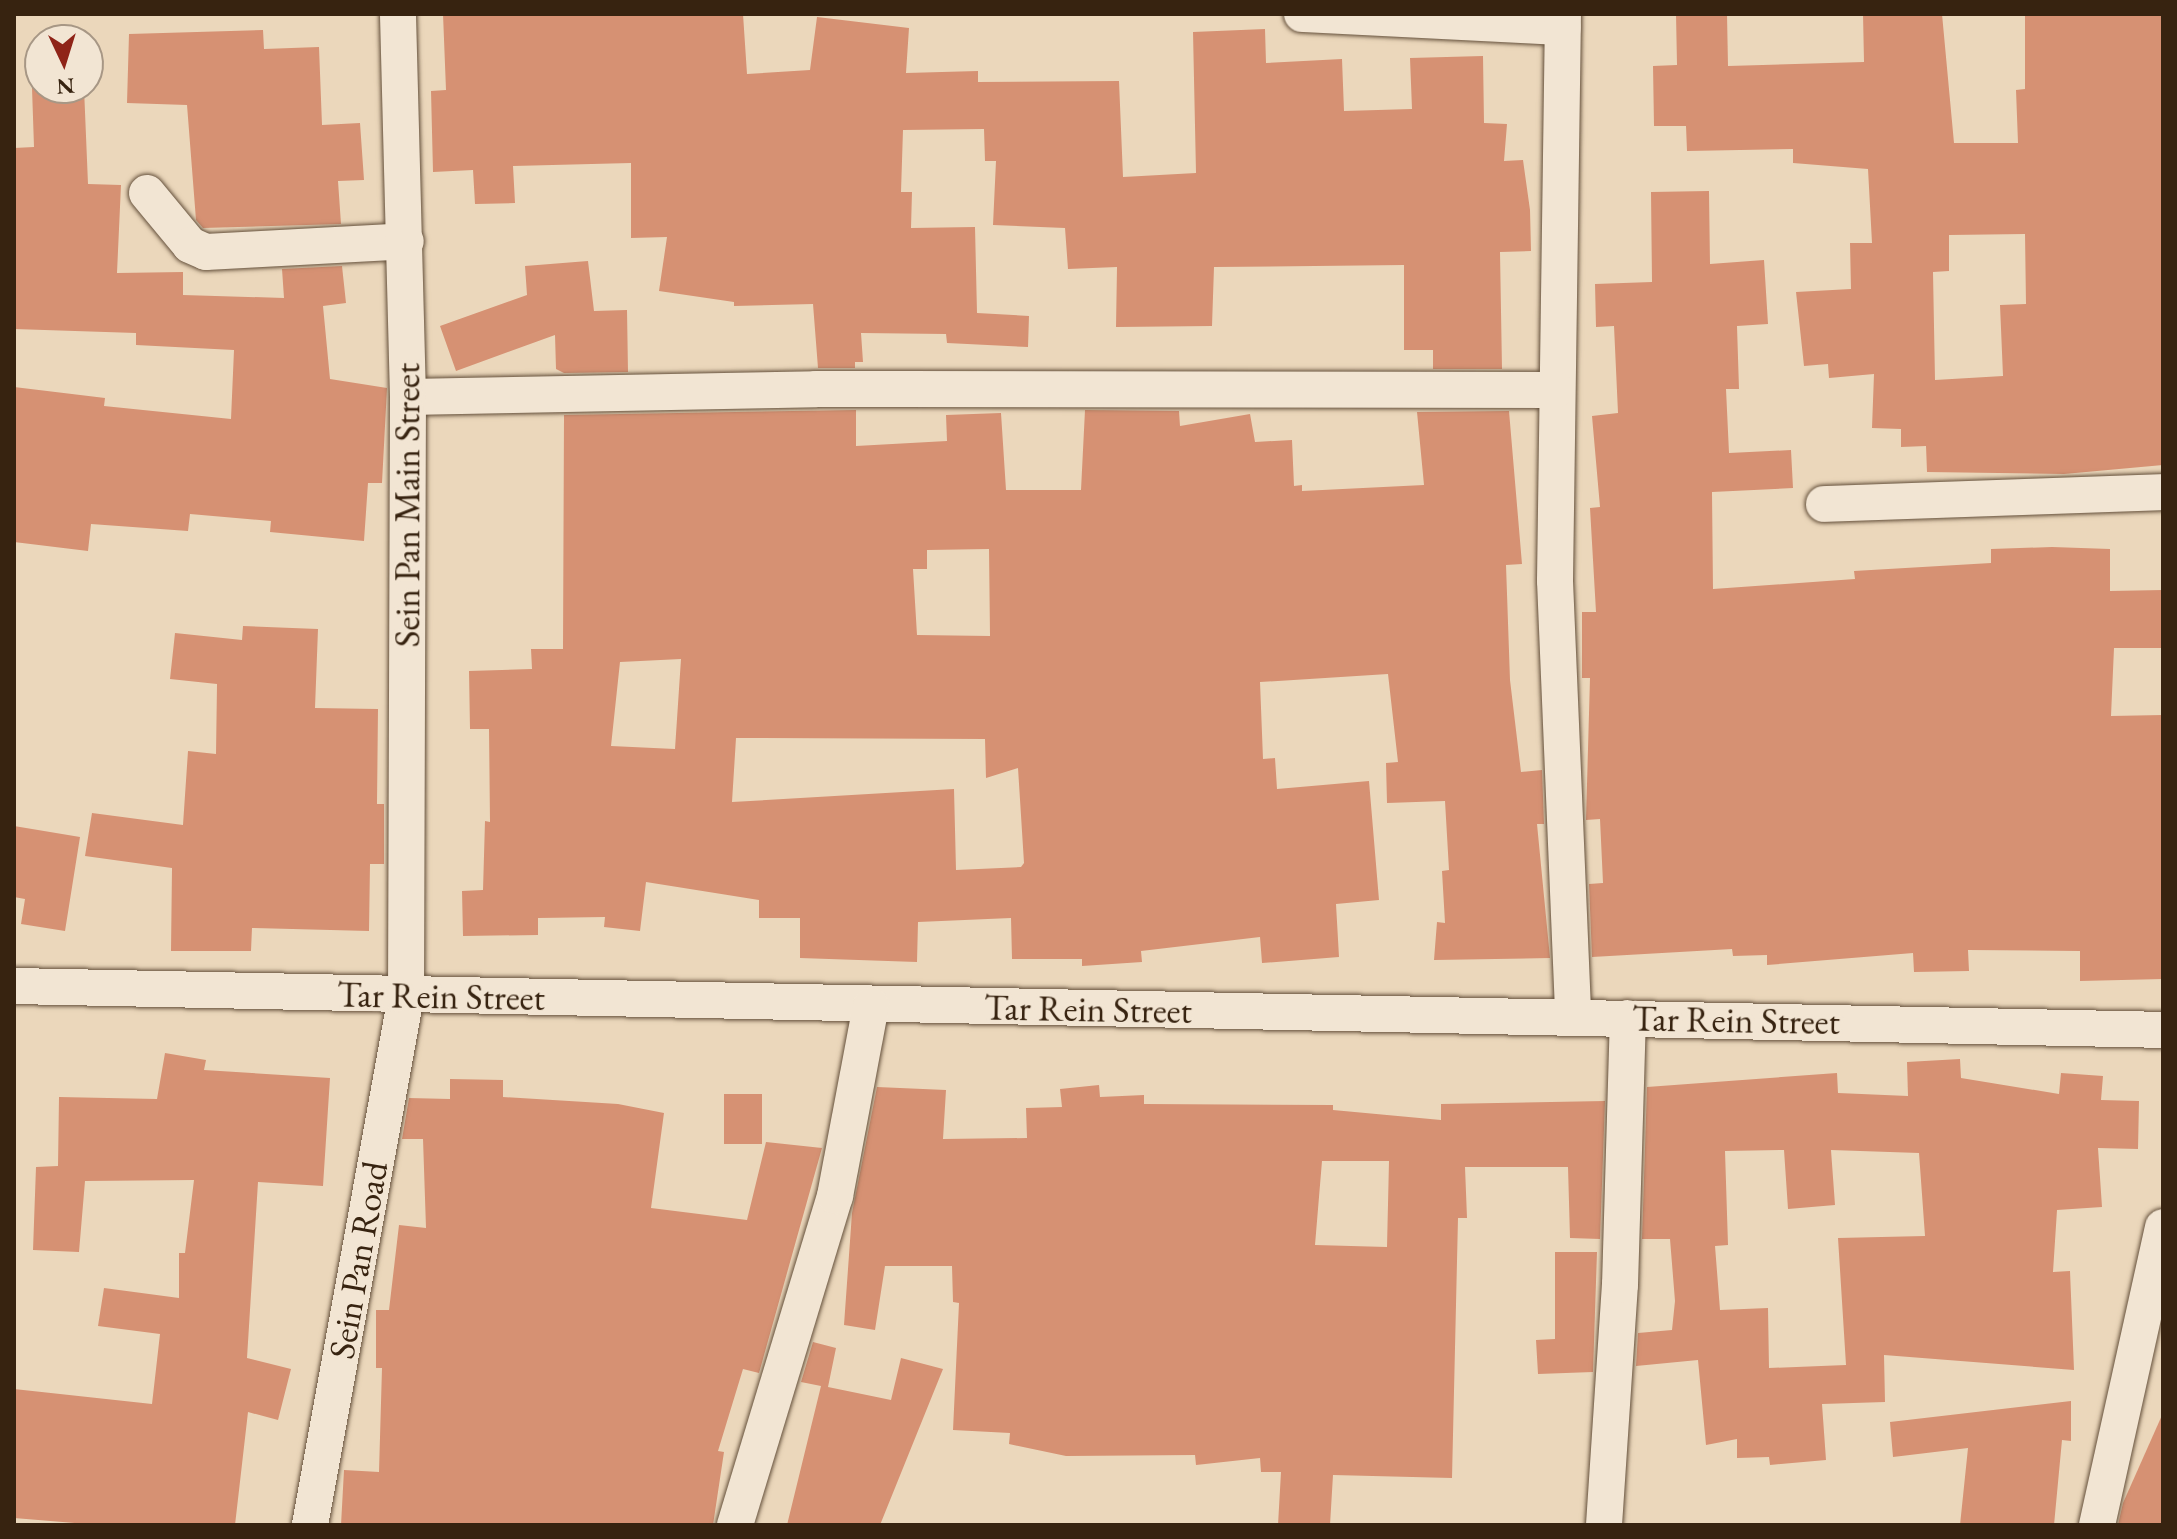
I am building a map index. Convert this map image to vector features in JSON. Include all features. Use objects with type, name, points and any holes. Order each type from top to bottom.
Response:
[{"type":"street","name":"Sein Pan Main Street","points":[[398,14],[408,397],[406,996]]},
{"type":"street","points":[[1302,14],[1563,20],[1555,581],[1573,1017]]},
{"type":"street","points":[[147,193],[190,245],[206,252],[406,241]]},
{"type":"street","points":[[408,397],[816,389],[1556,390]]},
{"type":"street","points":[[1824,504],[2163,492]]},
{"type":"street","name":"Tar Rein Street","points":[[14,986],[2163,1030]]},
{"type":"street","name":"Sein Pan Road","points":[[310,1525],[406,996]]},
{"type":"street","points":[[735,1525],[835,1196],[871,1005]]},
{"type":"street","points":[[1604,1525],[1620,1285],[1628,1018]]},
{"type":"street","points":[[2097,1525],[2163,1227]]},
{"type":"building","points":[[443,14],[743,14],[747,74],[810,70],[817,17],[909,28],[906,73],[978,71],[978,82],[1119,81],[1123,177],[1196,173],[1193,32],[1265,29],[1266,63],[1342,59],[1344,111],[1412,109],[1410,58],[1483,56],[1484,123],[1507,124],[1504,161],[1523,160],[1530,210],[1531,251],[1500,252],[1502,369],[1433,369],[1433,350],[1404,350],[1404,265],[1214,267],[1212,326],[1116,327],[1117,267],[1068,269],[1065,228],[993,225],[996,161],[985,161],[984,129],[903,130],[901,192],[912,192],[911,228],[975,227],[977,313],[1029,316],[1028,347],[947,343],[946,334],[861,333],[863,362],[855,362],[855,368],[818,368],[813,304],[734,306],[734,302],[659,291],[667,237],[631,238],[631,163],[513,166],[515,203],[475,204],[473,170],[433,172],[431,91],[446,90]]},
{"type":"building","points":[[1676,14],[1727,14],[1728,66],[1864,62],[1863,14],[1942,14],[1954,143],[2018,143],[2016,90],[2025,89],[2025,14],[2163,14],[2163,465],[2064,474],[1927,472],[1926,446],[1901,447],[1901,429],[1872,428],[1874,374],[1829,378],[1828,364],[1804,366],[1796,292],[1851,289],[1850,243],[1872,243],[1868,169],[1793,163],[1793,149],[1687,151],[1686,126],[1654,126],[1653,66],[1677,65]],"holes":[[[2025,234],[2026,304],[2000,305],[2003,376],[1935,380],[1933,272],[1949,271],[1949,235]]]},
{"type":"building","points":[[263,30],[264,49],[319,47],[322,125],[360,123],[364,180],[338,181],[341,224],[203,228],[196,220],[187,105],[127,103],[129,34]]},
{"type":"building","points":[[33,104],[85,104],[88,184],[121,185],[117,273],[183,272],[183,295],[284,298],[282,269],[342,266],[346,303],[323,306],[330,379],[387,388],[382,483],[368,483],[364,541],[270,532],[271,521],[190,514],[188,531],[91,524],[88,551],[14,542],[14,387],[105,398],[104,406],[231,419],[234,350],[136,345],[136,333],[14,329],[14,148],[34,147]]},
{"type":"building","points":[[1709,191],[1710,264],[1764,260],[1768,324],[1737,326],[1739,389],[1726,389],[1729,453],[1791,450],[1793,488],[1712,492],[1713,589],[1855,579],[1854,571],[1991,563],[1991,549],[2052,547],[2110,549],[2110,591],[2163,590],[2163,648],[2114,648],[2111,716],[2163,715],[2163,979],[2080,981],[2080,951],[1968,950],[1969,971],[1914,972],[1913,953],[1767,965],[1767,955],[1733,956],[1732,949],[1592,957],[1589,884],[1603,883],[1600,819],[1586,820],[1590,678],[1582,678],[1582,612],[1596,612],[1590,508],[1600,507],[1592,416],[1618,413],[1614,326],[1596,327],[1595,284],[1652,282],[1651,192]]},
{"type":"building","points":[[588,261],[594,311],[627,310],[628,372],[564,373],[556,369],[555,335],[456,371],[440,326],[527,295],[525,266]]},
{"type":"building","points":[[856,410],[856,446],[947,441],[946,415],[1001,413],[1006,490],[1081,490],[1085,410],[1179,411],[1180,426],[1250,414],[1255,442],[1292,440],[1294,486],[1302,485],[1302,491],[1424,485],[1417,412],[1509,411],[1522,564],[1506,565],[1510,680],[1521,772],[1542,770],[1544,824],[1537,824],[1550,958],[1434,960],[1437,922],[1445,923],[1442,871],[1449,870],[1445,801],[1387,803],[1386,763],[1398,762],[1388,674],[1260,682],[1263,759],[1275,758],[1277,789],[1369,781],[1379,900],[1336,904],[1339,957],[1262,963],[1260,937],[1141,951],[1142,962],[1082,966],[1082,959],[1012,959],[1011,918],[918,922],[917,962],[800,958],[800,918],[759,918],[759,900],[646,882],[640,931],[604,927],[605,917],[538,918],[538,935],[463,936],[462,891],[483,890],[485,821],[490,822],[489,729],[470,729],[469,671],[532,669],[531,649],[563,649],[564,415]],"holes":[[[989,549],[990,636],[917,635],[913,569],[927,569],[927,550]],[[681,659],[675,749],[611,746],[620,662]],[[736,738],[985,739],[986,778],[1018,768],[1024,863],[1021,867],[956,870],[954,789],[732,802]]]},
{"type":"building","points":[[243,626],[318,629],[315,708],[378,709],[377,804],[384,804],[384,864],[370,864],[369,931],[252,928],[251,951],[171,951],[172,868],[85,856],[92,813],[183,825],[188,751],[216,754],[217,684],[170,679],[175,633],[242,640]]},
{"type":"building","points":[[14,826],[80,837],[65,931],[21,924],[25,899],[14,897]]},
{"type":"building","points":[[165,1053],[206,1060],[204,1070],[330,1078],[323,1186],[258,1182],[247,1358],[291,1369],[278,1420],[248,1412],[235,1525],[99,1525],[14,1518],[14,1389],[152,1404],[160,1334],[98,1326],[104,1288],[179,1298],[179,1253],[185,1253],[194,1180],[85,1181],[79,1252],[33,1250],[36,1167],[58,1166],[59,1097],[157,1099]]},
{"type":"building","points":[[1960,1059],[1961,1078],[2059,1094],[2061,1073],[2103,1076],[2101,1100],[2139,1101],[2138,1149],[2098,1148],[2102,1207],[2057,1210],[2053,1272],[2070,1271],[2074,1370],[1884,1355],[1885,1402],[1822,1404],[1826,1460],[1770,1465],[1769,1457],[1737,1458],[1737,1439],[1706,1445],[1698,1360],[1636,1366],[1638,1333],[1672,1330],[1675,1301],[1670,1239],[1642,1239],[1647,1087],[1837,1073],[1838,1093],[1908,1096],[1907,1062]],"holes":[[[1784,1150],[1788,1209],[1835,1205],[1831,1150],[1919,1153],[1925,1236],[1838,1238],[1846,1365],[1769,1368],[1768,1308],[1720,1310],[1715,1246],[1728,1245],[1725,1151]]]},
{"type":"building","points":[[450,1079],[503,1080],[503,1097],[618,1104],[664,1113],[651,1208],[747,1220],[766,1142],[822,1148],[759,1373],[743,1369],[718,1451],[724,1452],[713,1525],[341,1525],[344,1470],[379,1472],[382,1368],[376,1368],[376,1310],[389,1310],[399,1225],[426,1228],[423,1139],[402,1139],[409,1098],[450,1099]]},
{"type":"building","points":[[1099,1085],[1100,1097],[1144,1095],[1144,1104],[1333,1105],[1333,1110],[1441,1120],[1441,1104],[1605,1101],[1600,1239],[1570,1238],[1568,1167],[1465,1167],[1467,1218],[1458,1218],[1452,1478],[1333,1475],[1330,1525],[1278,1525],[1281,1472],[1261,1472],[1260,1458],[1196,1465],[1195,1455],[1066,1456],[1009,1444],[1010,1433],[953,1430],[959,1303],[953,1302],[952,1266],[885,1266],[875,1330],[844,1325],[852,1213],[877,1087],[946,1090],[943,1139],[1027,1138],[1026,1108],[1062,1107],[1060,1089]],"holes":[[[1322,1161],[1389,1161],[1387,1247],[1315,1245]]]},
{"type":"building","points":[[724,1094],[762,1094],[762,1144],[724,1144]]},
{"type":"building","points":[[1555,1252],[1597,1252],[1593,1372],[1538,1374],[1536,1340],[1555,1339]]},
{"type":"building","points":[[813,1342],[836,1348],[828,1387],[891,1400],[901,1358],[943,1369],[880,1525],[787,1525],[821,1386],[801,1382]]},
{"type":"building","points":[[2071,1401],[2071,1441],[2062,1440],[2054,1525],[1960,1525],[1968,1448],[1893,1457],[1890,1422]]},
{"type":"building","points":[[2163,1413],[2163,1525],[2118,1525],[2123,1503]]}]
